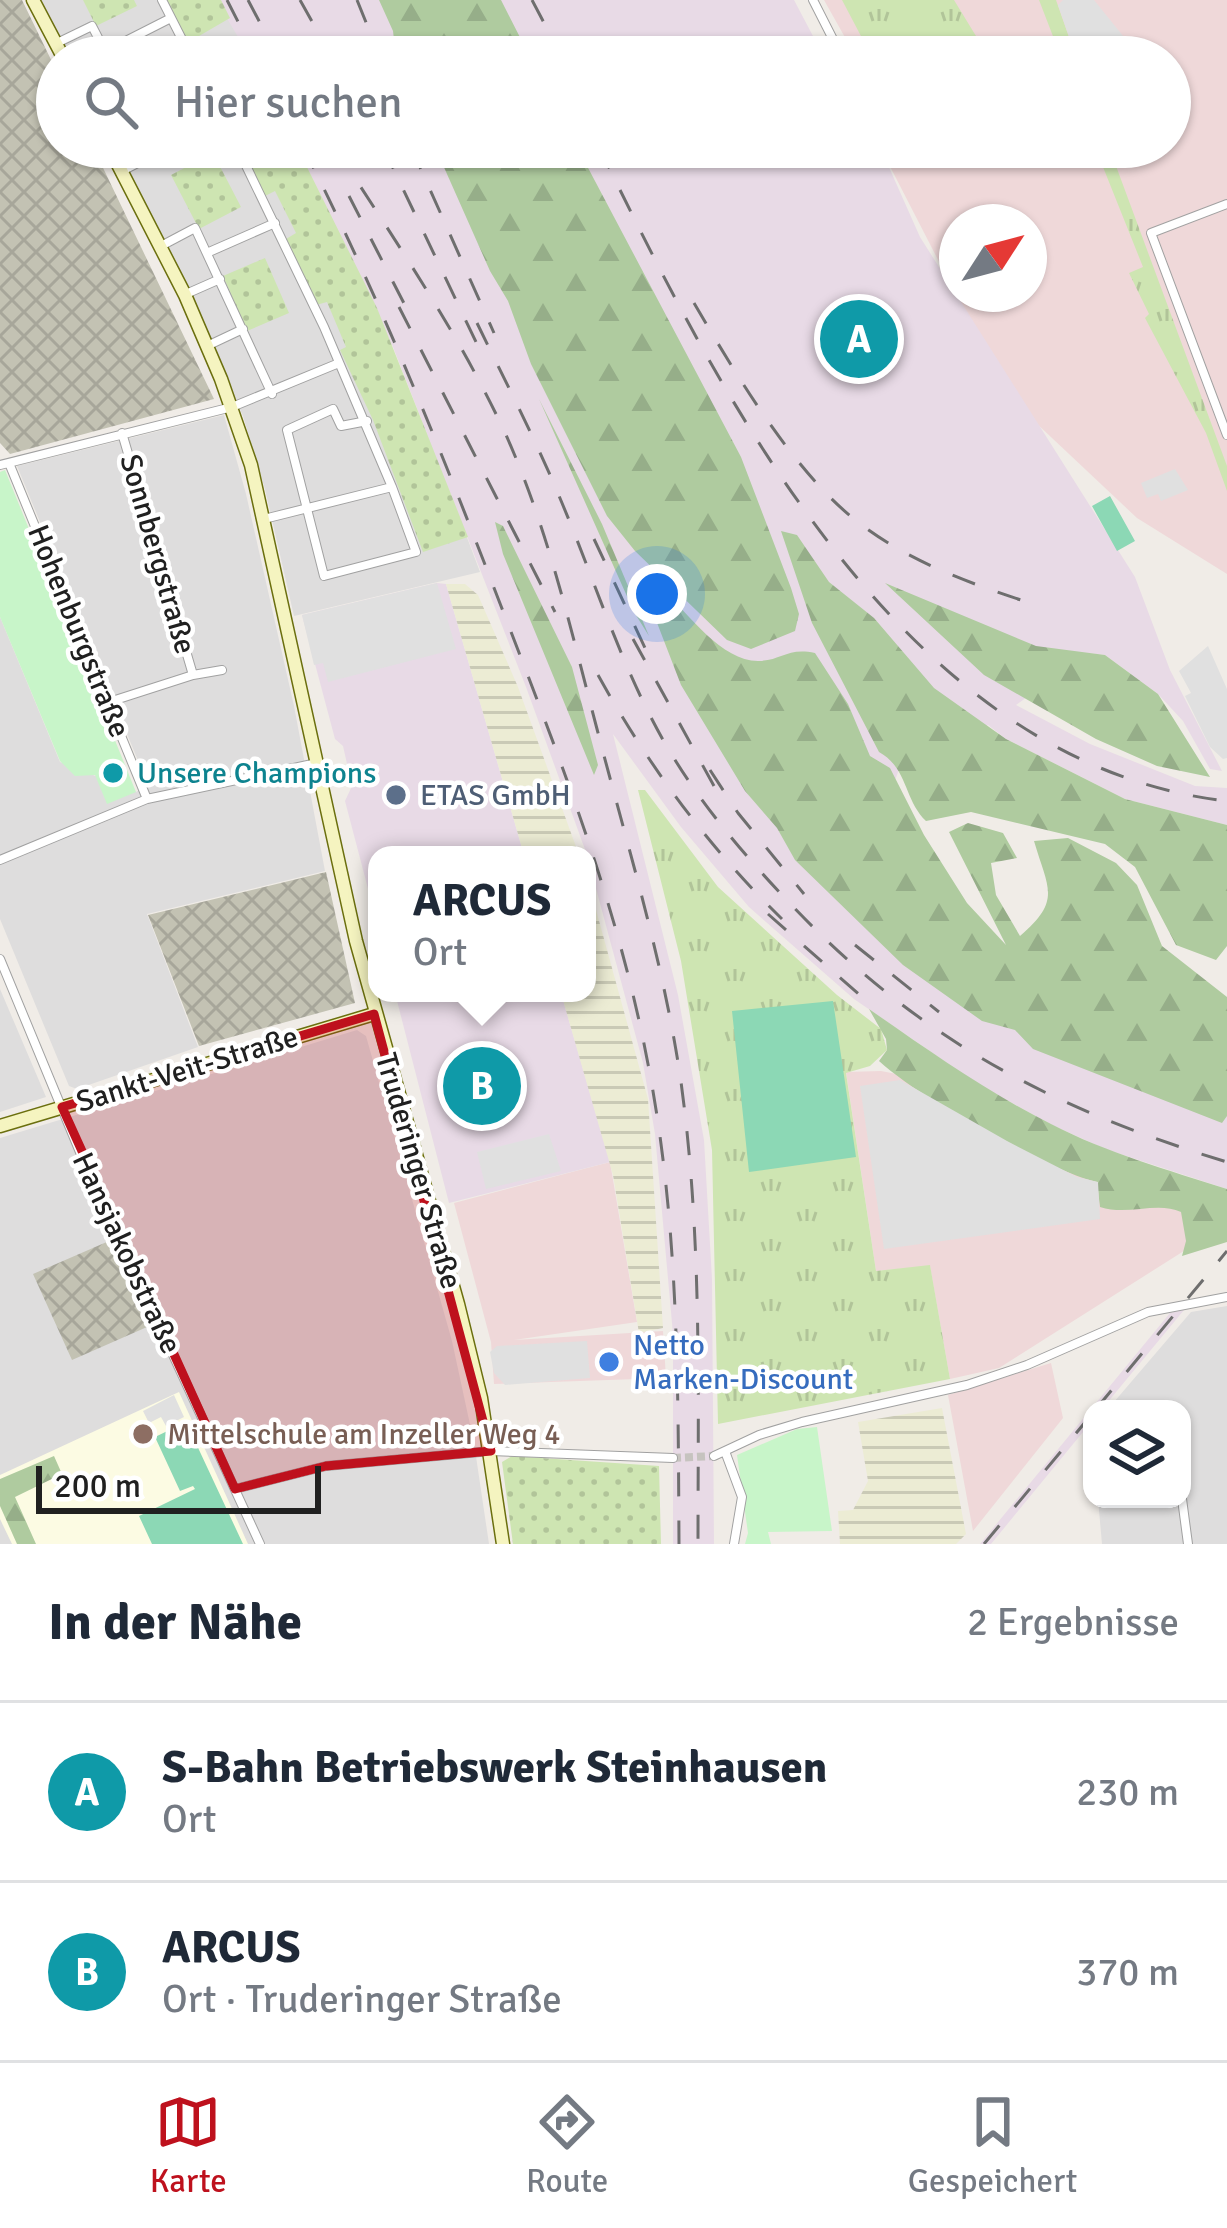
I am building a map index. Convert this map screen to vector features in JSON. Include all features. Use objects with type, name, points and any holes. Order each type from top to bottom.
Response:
[{"type":"street","points":[[34,0],[52,36]]},
{"type":"street","points":[[162,0],[181,36]]},
{"type":"street","points":[[813,0],[831,36]]},
{"type":"street","points":[[140,36],[172,18]]},
{"type":"street","name":"Truderinger Straße","points":[[120,168],[184,295],[232,407],[264,519],[368,988]]},
{"type":"street","points":[[122,171],[128,168]]},
{"type":"street","points":[[247,168],[367,421],[416,552],[324,576],[287,430],[333,410],[341,426],[367,421]]},
{"type":"street","points":[[1227,204],[1151,233],[1227,435]]},
{"type":"street","points":[[209,252],[274,223]]},
{"type":"street","points":[[160,246],[195,228],[272,394]]},
{"type":"street","points":[[184,295],[220,279]]},
{"type":"street","points":[[207,346],[243,329]]},
{"type":"street","points":[[4,464],[232,407],[340,363]]},
{"type":"street","name":"Sonnbergstraße","points":[[122,433],[194,675]]},
{"type":"street","name":"Hohenburgstraße","points":[[4,464],[109,702],[146,799]]},
{"type":"street","points":[[264,519],[392,487]]},
{"type":"street","points":[[109,702],[222,670]]},
{"type":"street","points":[[0,860],[146,799],[317,763]]},
{"type":"street","name":"Hansjakobstraße","points":[[0,959],[260,1544]]},
{"type":"street","name":"Truderinger Straße","points":[[371,1002],[458,1304],[491,1450],[503,1544]]},
{"type":"street","name":"Sankt-Veit-Straße","points":[[0,1126],[374,1014]]},
{"type":"street","points":[[714,1456],[802,1422],[1010,1371],[1148,1312],[1227,1297]]},
{"type":"street","points":[[235,1489],[326,1466],[480,1455],[491,1450],[673,1458]]},
{"type":"street","points":[[726,1454],[742,1497],[734,1544]]},
{"type":"street","points":[[1183,1508],[1188,1544]]},
{"type":"highlighted area","points":[[374,1014],[491,1451],[326,1466],[235,1489],[62,1107]]},
{"type":"shaded area","points":[[0,0],[22,0],[40,36],[36,168],[103,168],[214,399],[10,454],[0,443]]},
{"type":"shaded area","points":[[39,0],[221,0],[239,36],[57,36]]},
{"type":"shaded area","points":[[221,0],[794,0],[813,36],[237,36]]},
{"type":"shaded area","points":[[824,0],[1227,0],[1227,574],[1137,518],[1035,422],[987,355],[965,312],[1047,312],[1047,204],[939,204],[939,262],[891,168],[1191,168],[1191,36],[844,36]]},
{"type":"shaded area","points":[[1063,0],[1094,0],[1123,36],[1069,36],[1058,5]]},
{"type":"shaded area","points":[[126,168],[307,168],[430,439],[480,572],[294,616],[243,416],[178,268]]},
{"type":"shaded area","points":[[307,168],[889,168],[939,267],[939,312],[967,312],[1135,577],[1170,670],[1222,771],[1210,769],[1183,721],[1158,694],[1105,655],[1088,653],[1016,705],[1090,744],[1195,786],[1227,788],[1227,825],[1125,799],[1006,739],[988,725],[980,730],[927,691],[892,789],[983,936],[1227,1096],[1227,1189],[1105,1149],[1052,1125],[979,1085],[854,999],[749,907],[681,827],[613,734],[678,995],[704,1140],[712,1279],[714,1544],[673,1544],[673,1334],[655,1134],[643,1063],[596,888],[596,846],[584,846],[393,347]]},
{"type":"shaded area","points":[[224,415],[294,706],[325,871],[147,914],[198,1047],[77,1089],[69,1086],[0,919],[0,617],[60,762],[136,792],[148,785],[17,466]]},
{"type":"shaded area","points":[[1175,469],[1188,490],[1161,501],[1158,494],[1147,498],[1141,483]]},
{"type":"shaded area","points":[[437,583],[456,649],[328,682],[323,663],[314,665],[302,615]]},
{"type":"shaded area","points":[[446,584],[521,846],[368,846],[368,889],[345,801],[352,786],[343,746],[335,739],[302,615]]},
{"type":"shaded area","points":[[446,584],[465,584],[478,595],[518,687],[576,846],[521,846]]},
{"type":"shaded area","points":[[1208,646],[1227,689],[1227,758],[1223,759],[1210,747],[1185,696],[1191,693],[1179,671]]},
{"type":"shaded area","points":[[326,872],[355,1003],[199,1046],[148,915]]},
{"type":"shaded area","points":[[596,910],[648,1099],[663,1328],[639,1333],[613,1175],[564,1002],[596,1002]]},
{"type":"shaded area","points":[[0,989],[46,1097],[0,1112]]},
{"type":"shaded area","points":[[397,1002],[564,1002],[610,1162],[449,1203]]},
{"type":"shaded area","points":[[357,1030],[366,1036],[452,1341],[489,1544],[0,1544],[0,1138]]},
{"type":"shaded area","points":[[846,1072],[907,1076],[1181,1212],[1187,1220],[1187,1249],[999,1368],[950,1379],[930,1266],[876,1271]]},
{"type":"shaded area","points":[[900,1080],[1007,1141],[1077,1177],[1098,1182],[1100,1219],[884,1249],[860,1086]]},
{"type":"shaded area","points":[[549,1134],[561,1171],[486,1189],[477,1152]]},
{"type":"shaded area","points":[[610,1162],[637,1322],[514,1340],[663,1331],[666,1378],[494,1384],[491,1342],[454,1203]]},
{"type":"shaded area","points":[[109,1241],[147,1327],[72,1360],[33,1274]]},
{"type":"shaded area","points":[[1227,1306],[1227,1544],[1102,1544],[1099,1508],[1191,1508],[1191,1400],[1116,1400],[1191,1312]]},
{"type":"shaded area","points":[[1184,1310],[1109,1400],[1098,1400],[1170,1313]]},
{"type":"shaded area","points":[[587,1341],[590,1378],[505,1385],[494,1373],[490,1352],[497,1346]]},
{"type":"shaded area","points":[[1051,1363],[1063,1418],[973,1531],[948,1395]]},
{"type":"shaded area","name":"Mittelschule am Inzeller Weg 4","points":[[179,1392],[248,1544],[12,1544],[0,1519],[0,1475]]},
{"type":"shaded area","points":[[174,1395],[184,1417],[166,1426],[161,1417],[149,1423],[143,1411]]},
{"type":"shaded area","points":[[942,1408],[966,1534],[956,1544],[840,1544],[838,1511],[853,1510],[868,1481],[858,1422]]},
{"type":"shaded area","points":[[1083,1419],[1083,1432],[991,1544],[980,1544]]},
{"type":"green space","points":[[83,0],[134,0],[137,6],[96,26]]},
{"type":"green space","points":[[166,0],[221,0],[230,18],[199,36],[184,36]]},
{"type":"green space","points":[[379,0],[501,0],[519,36],[394,36]]},
{"type":"green space","points":[[842,0],[954,0],[976,36],[861,36]]},
{"type":"green space","points":[[1039,0],[1056,0],[1069,36],[1053,36]]},
{"type":"green space","points":[[184,168],[221,168],[241,207],[199,229],[171,175]]},
{"type":"green space","points":[[251,168],[307,168],[377,308],[468,537],[423,552],[373,420],[340,350],[346,347],[327,302],[316,305],[286,239],[296,233],[275,191],[265,196]]},
{"type":"green space","points":[[444,168],[588,168],[741,457],[791,588],[799,614],[795,631],[751,649],[727,640],[635,551],[607,516]]},
{"type":"green space","points":[[1103,168],[1117,168],[1227,466],[1227,491],[1206,433],[1145,318],[1149,314],[1129,273],[1143,267]]},
{"type":"green space","points":[[265,258],[289,313],[247,331],[223,276]]},
{"type":"green space","points":[[539,399],[602,524],[649,636],[634,612]]},
{"type":"green space","points":[[5,470],[136,792],[107,804],[95,775],[75,776],[60,761],[0,617],[0,472]]},
{"type":"green space","points":[[1110,496],[1135,541],[1117,551],[1092,506]]},
{"type":"green space","points":[[495,522],[503,526],[572,667],[598,765],[594,775],[503,554]]},
{"type":"green space","points":[[781,531],[797,535],[829,582],[874,618],[934,688],[1006,739],[1125,799],[1227,825],[1227,946],[1216,960],[1176,945],[1135,867],[1105,844],[971,812],[926,821],[901,775],[879,752],[812,623]]},
{"type":"green space","points":[[885,583],[1036,646],[1105,655],[1158,694],[1210,777],[1157,766],[1096,739],[984,675]]},
{"type":"green space","points":[[654,588],[665,591],[719,645],[745,659],[815,653],[848,704],[870,756],[890,768],[924,835],[967,903],[1006,945],[949,832],[968,823],[1003,833],[1017,858],[991,863],[996,895],[1020,936],[1047,903],[1047,883],[1034,841],[1068,838],[1116,863],[1137,885],[1162,946],[1227,997],[1227,1116],[1222,1123],[1033,1049],[1015,1030],[982,1021],[903,965],[795,860],[777,828],[745,791],[681,685],[649,602]]},
{"type":"green space","points":[[638,790],[645,790],[718,887],[881,1029],[887,1050],[870,1066],[846,1073],[876,1271],[930,1265],[950,1379],[718,1424],[712,1150],[681,961]]},
{"type":"green space","points":[[833,1001],[856,1157],[749,1172],[732,1011]]},
{"type":"green space","points":[[869,1009],[1051,1124],[1116,1152],[1227,1189],[1227,1242],[1182,1256],[1186,1241],[1181,1212],[1100,1207],[1097,1182],[1015,1148],[923,1094],[879,1061],[887,1050],[886,1039]]},
{"type":"green space","points":[[186,1422],[243,1544],[152,1544],[139,1516],[195,1489],[180,1491],[155,1437]]},
{"type":"green space","points":[[817,1427],[832,1531],[768,1532],[771,1544],[745,1544],[748,1533],[737,1455],[797,1429]]},
{"type":"green space","points":[[54,1456],[62,1474],[15,1497],[36,1544],[17,1544],[0,1506],[0,1479]]},
{"type":"green space","points":[[512,1456],[659,1466],[661,1544],[513,1544],[502,1462]]},
{"type":"tunnel","points":[[673,1458],[714,1456]]},
{"type":"railway","points":[[227,0],[245,36]]},
{"type":"railway","points":[[248,0],[267,36]]},
{"type":"railway","points":[[300,0],[320,36]]},
{"type":"railway","points":[[357,0],[372,36]]},
{"type":"railway","points":[[532,0],[551,36]]},
{"type":"railway","points":[[314,168],[455,489],[589,846]]},
{"type":"railway","points":[[348,168],[447,324],[488,397],[521,471],[558,580],[644,904],[674,1037],[693,1197],[698,1544]]},
{"type":"railway","points":[[393,168],[476,342]]},
{"type":"railway","points":[[420,168],[494,333]]},
{"type":"railway","points":[[610,168],[705,353],[768,457],[840,557],[921,646],[1011,720],[1113,773],[1227,801]]},
{"type":"railway","points":[[349,196],[412,319]]},
{"type":"railway","points":[[694,303],[766,418],[809,474],[854,519],[913,557],[1021,600]]},
{"type":"railway","points":[[399,307],[555,612]]},
{"type":"railway","points":[[477,323],[552,480],[650,716],[692,785],[766,878],[881,988],[985,1060],[1099,1117],[1227,1162]]},
{"type":"railway","points":[[594,539],[645,648]]},
{"type":"railway","points":[[633,639],[714,786]]},
{"type":"railway","points":[[598,675],[681,804],[782,919]]},
{"type":"railway","points":[[710,770],[738,813],[804,894]]},
{"type":"railway","points":[[596,866],[635,1005],[666,1183],[675,1303],[679,1544]]},
{"type":"railway","points":[[768,914],[862,997]]},
{"type":"railway","points":[[855,945],[939,1012]]},
{"type":"railway","points":[[1103,1400],[1227,1251]]},
{"type":"railway","points":[[984,1544],[1083,1425]]},
{"type":"place","name":"S-Bahn Betriebswerk Steinhausen","points":[[859,339]]},
{"type":"place","name":"Unsere Champions","points":[[113,773]]},
{"type":"place","name":"ETAS GmbH","points":[[396,795]]},
{"type":"place","name":"ARCUS","points":[[482,1086]]},
{"type":"place","name":"Netto Marken-Discount","points":[[609,1362]]},
{"type":"place","name":"Mittelschule am Inzeller Weg 4","points":[[143,1434]]}]
